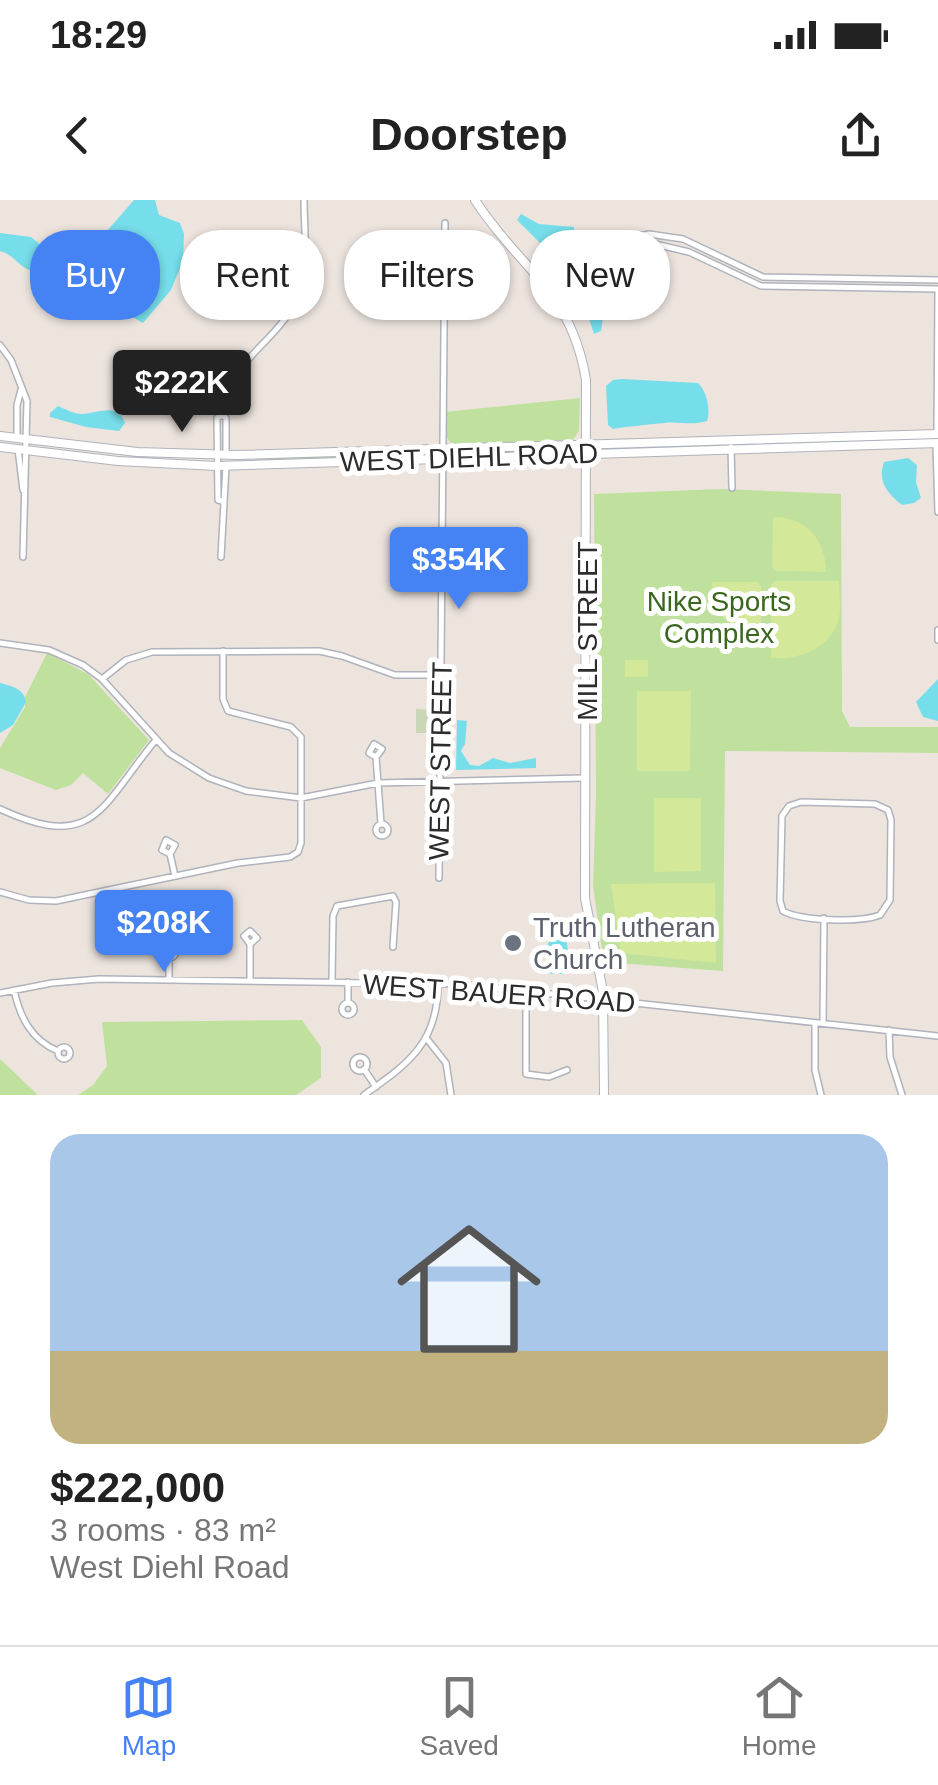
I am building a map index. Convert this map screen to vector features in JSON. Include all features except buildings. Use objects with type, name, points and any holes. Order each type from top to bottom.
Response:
[{"type":"street","points":[[220,558],[222,502],[218,500],[226,394],[235,373],[284,320],[300,291],[304,272],[304,200]]},
{"type":"street","name":"MILL STREET","points":[[475,200],[530,267]]},
{"type":"street","name":"WEST STREET","points":[[439,878],[445,223]]},
{"type":"street","points":[[670,238],[763,277],[938,280]]},
{"type":"street","points":[[670,247],[690,252],[761,286],[938,289],[938,512]]},
{"type":"street","name":"MILL STREET","points":[[567,320],[585,374],[585,898],[604,999],[604,1095]]},
{"type":"street","points":[[0,345],[14,366],[27,400],[22,439]]},
{"type":"street","points":[[21,390],[18,395],[23,557]]},
{"type":"street","name":"WEST DIEHL ROAD","points":[[0,436],[124,451],[222,455],[444,454]]},
{"type":"street","name":"WEST DIEHL ROAD","points":[[0,447],[118,462],[222,466],[587,448],[937,439]]},
{"type":"street","points":[[730,444],[732,488]]},
{"type":"street","points":[[938,630],[938,640]]},
{"type":"street","points":[[0,643],[49,650],[73,660],[102,679],[155,740],[182,762],[221,783],[260,794],[301,798],[378,783],[587,778]]},
{"type":"street","points":[[0,892],[29,900],[56,901],[293,856],[301,844],[299,733],[292,727],[228,710],[223,698],[224,652]]},
{"type":"street","points":[[102,679],[121,663],[144,653],[224,652],[319,652],[394,675],[441,675]]},
{"type":"street","points":[[0,810],[44,827],[82,822],[105,804],[155,740]]},
{"type":"street","points":[[376,757],[381,823]]},
{"type":"street","points":[[802,802],[885,807],[891,820],[890,900],[884,912],[869,919],[824,918],[783,911],[784,811],[802,802]]},
{"type":"street","points":[[170,854],[174,876]]},
{"type":"street","points":[[332,982],[332,916],[337,906],[393,896],[393,946]]},
{"type":"street","points":[[821,1095],[815,1070],[824,918]]},
{"type":"street","points":[[250,944],[250,980]]},
{"type":"street","points":[[168,958],[169,980]]},
{"type":"street","name":"WEST BAUER ROAD","points":[[0,992],[80,980],[438,983],[938,1036]]},
{"type":"street","points":[[348,982],[348,1002]]},
{"type":"street","points":[[364,1095],[408,1063],[427,1039],[437,1006],[438,983]]},
{"type":"street","points":[[14,990],[28,1028],[58,1051]]},
{"type":"street","points":[[526,990],[526,1074],[548,1077],[567,1070]]},
{"type":"street","points":[[889,1030],[890,1057],[902,1095]]},
{"type":"street","points":[[427,1039],[446,1063],[451,1095]]},
{"type":"street","points":[[364,1070],[376,1086]]},
{"type":"green space","points":[[580,398],[579,431],[573,440],[453,446],[447,438],[445,412]]},
{"type":"green space","points":[[433,452],[359,459],[237,462],[311,455]]},
{"type":"green space","name":"Nike Sports Complex","points":[[722,489],[841,494],[842,711],[850,727],[938,727],[938,753],[725,751],[723,971],[604,962],[593,886],[594,494]]},
{"type":"green space","points":[[773,517],[795,521],[812,532],[822,550],[826,572],[777,571],[772,567]]},
{"type":"green space","points":[[839,581],[838,622],[820,646],[802,655],[771,658],[771,584]]},
{"type":"green space","points":[[712,582],[758,582],[761,632],[741,629],[725,619],[715,603]]},
{"type":"green space","points":[[47,653],[88,674],[149,740],[108,794],[83,773],[71,785],[56,790],[0,768],[0,748],[25,707],[25,697]]},
{"type":"green space","points":[[625,660],[648,660],[648,677],[625,677]]},
{"type":"green space","points":[[637,691],[691,691],[690,771],[637,771]]},
{"type":"green space","points":[[416,709],[434,710],[434,733],[416,733]]},
{"type":"green space","points":[[654,798],[701,798],[701,871],[654,872]]},
{"type":"green space","points":[[715,883],[716,963],[621,953],[611,884]]},
{"type":"green space","points":[[302,1020],[321,1047],[321,1078],[296,1095],[78,1095],[93,1085],[107,1066],[102,1022]]},
{"type":"green space","points":[[0,1059],[38,1095],[0,1095]]},
{"type":"water","points":[[134,200],[155,200],[159,215],[180,223],[180,268],[171,290],[160,303],[160,230],[108,230]]},
{"type":"water","points":[[521,214],[539,224],[574,230],[530,233],[517,220]]},
{"type":"water","points":[[0,233],[30,237],[30,270],[10,256],[0,251]]},
{"type":"water","points":[[589,320],[602,320],[601,331],[594,334]]},
{"type":"water","points":[[622,379],[698,383],[707,401],[707,421],[613,429],[608,425],[606,386]]},
{"type":"water","points":[[58,406],[79,414],[112,411],[125,423],[119,431],[50,417]]},
{"type":"water","points":[[908,458],[917,465],[916,482],[921,498],[902,505],[885,487],[882,469],[884,462]]},
{"type":"water","points":[[938,679],[938,721],[923,717],[916,702]]},
{"type":"water","points":[[0,683],[20,691],[26,702],[13,725],[0,733]]},
{"type":"water","points":[[457,720],[467,721],[461,751],[470,765],[479,766],[493,758],[510,763],[536,758],[536,768],[456,770]]},
{"type":"water","points":[[554,919],[564,926],[571,970],[566,974],[551,974],[547,968]]},
{"type":"place","name":"Truth Lutheran Church","points":[[513,943]]}]
